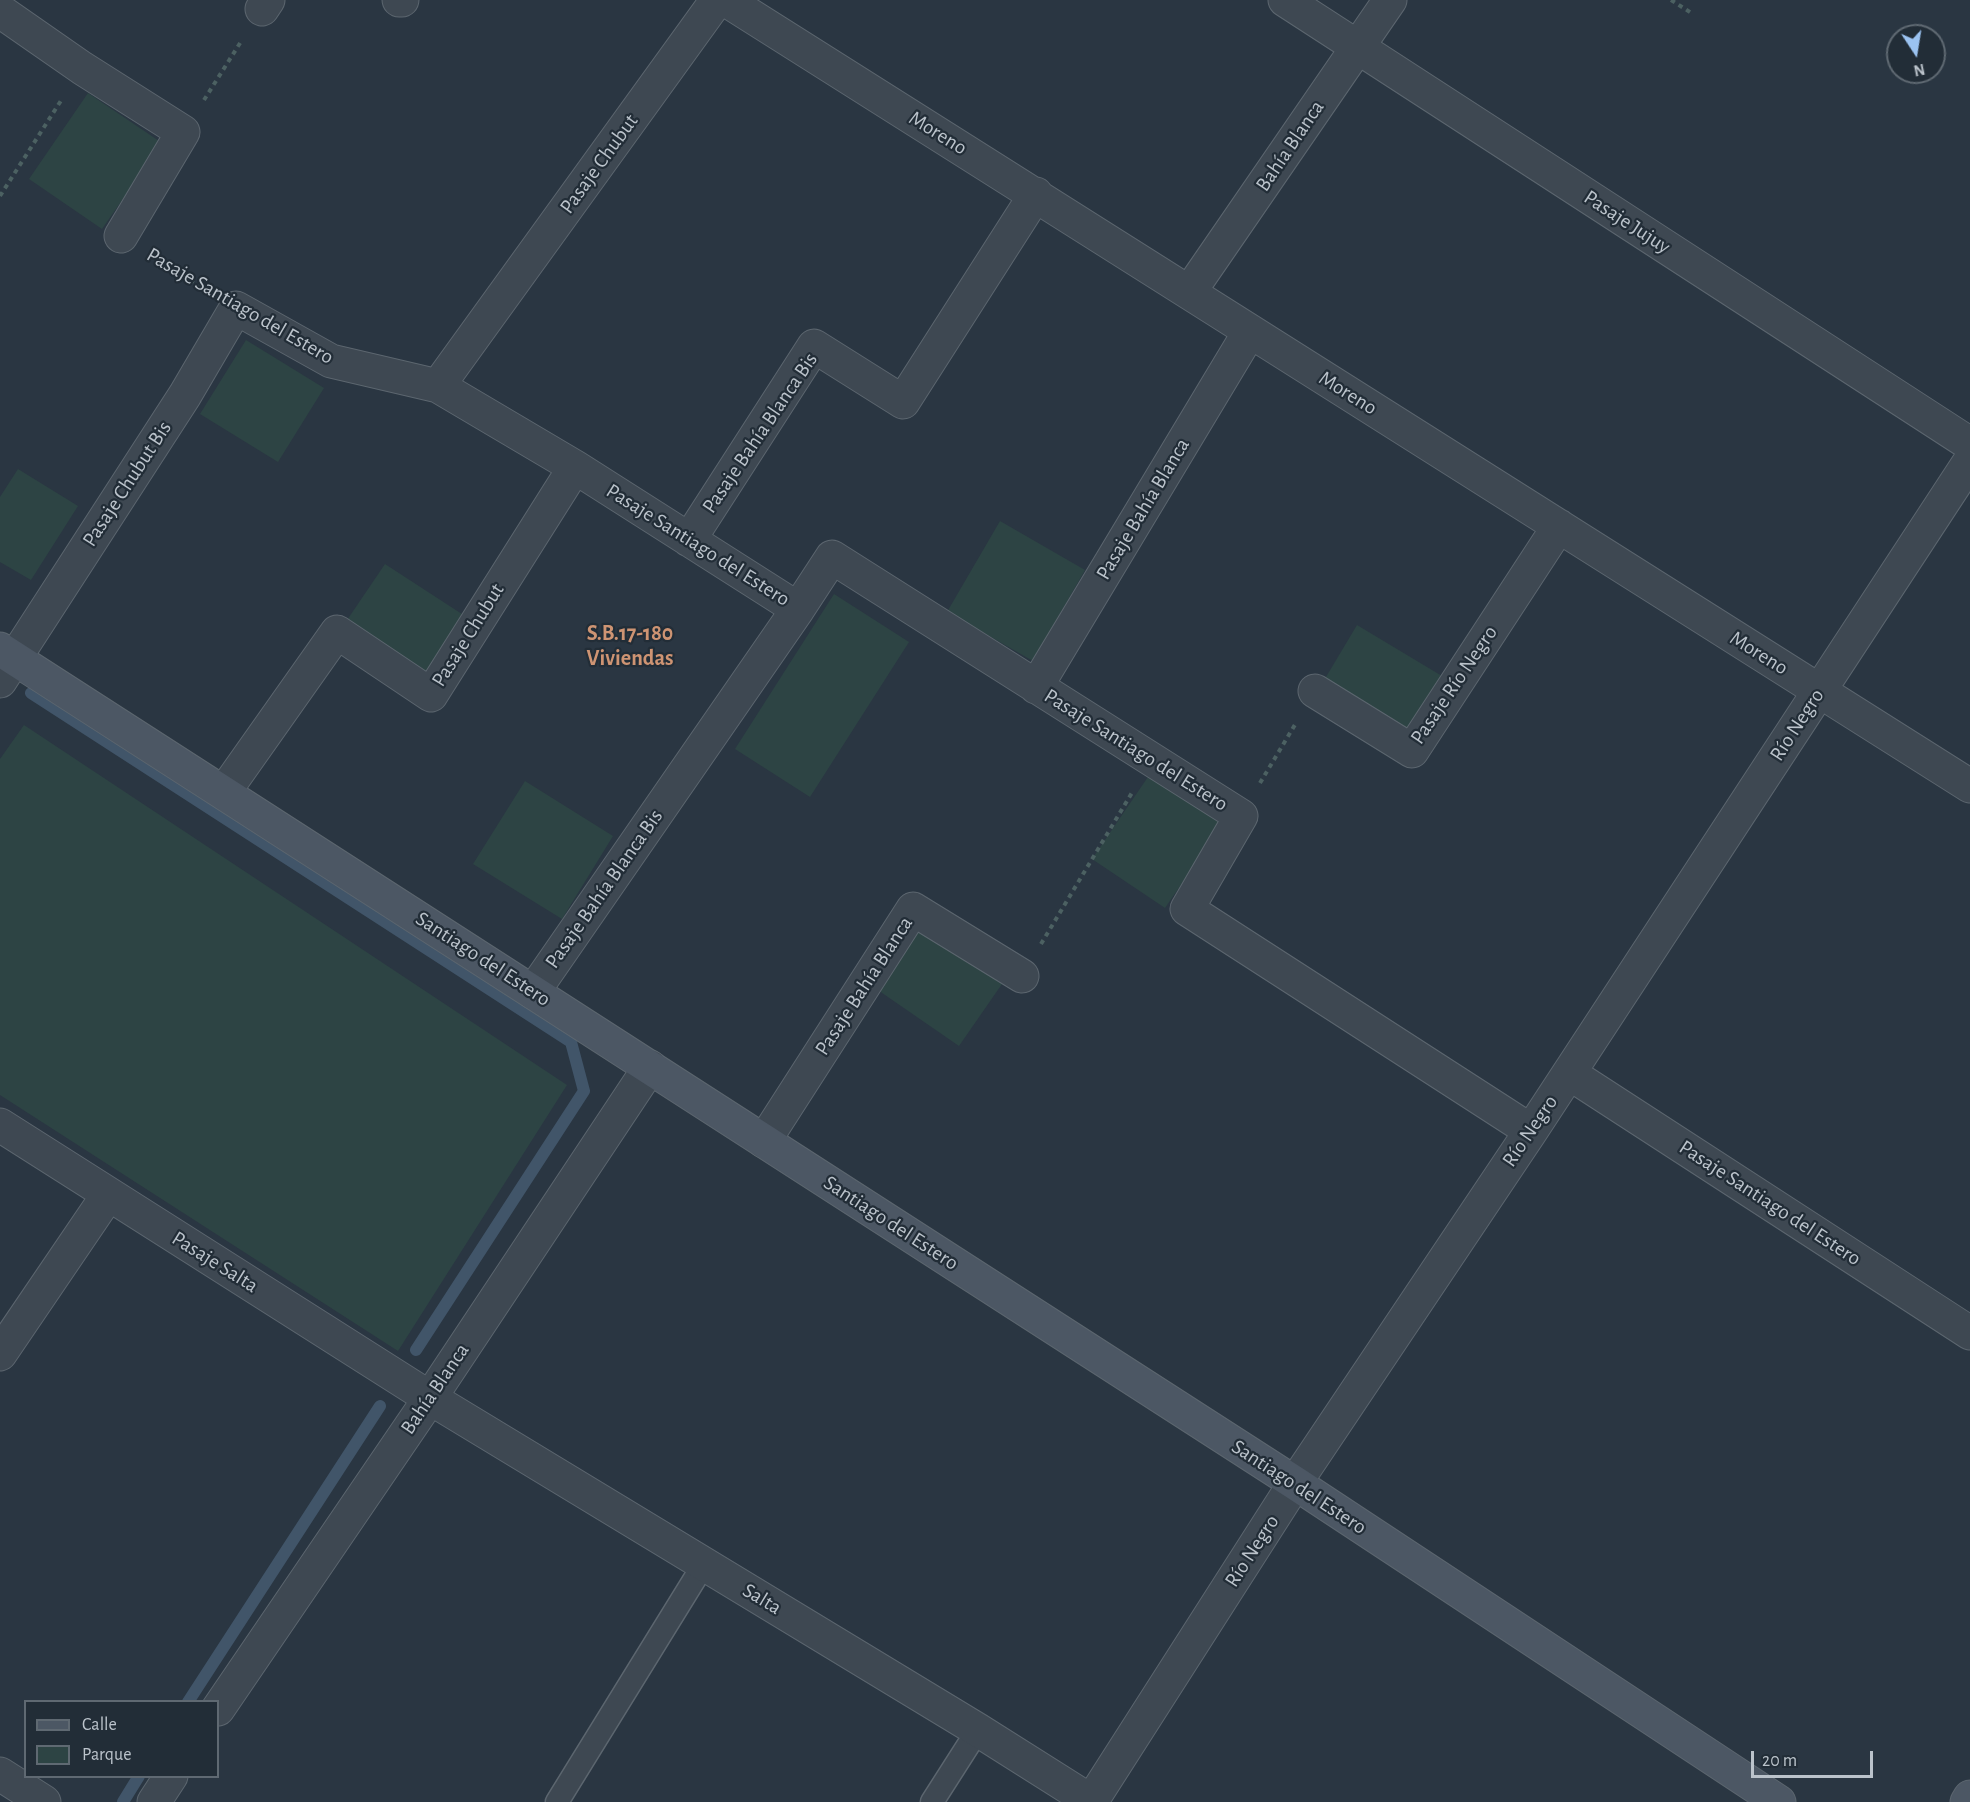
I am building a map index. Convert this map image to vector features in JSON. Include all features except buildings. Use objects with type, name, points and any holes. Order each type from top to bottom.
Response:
[{"type":"street","name":"Pasaje Chubut","points":[[438,386],[717,0]]},
{"type":"street","name":"Moreno","points":[[726,0],[1190,291],[1250,332],[1970,786]]},
{"type":"street","name":"Pasaje Jujuy","points":[[1285,0],[1970,444]]},
{"type":"street","name":"Bahía Blanca","points":[[1190,291],[1390,0]]},
{"type":"street","points":[[0,11],[82,68],[183,132],[121,236]]},
{"type":"street","name":"Pasaje Bahía Blanca Bis","points":[[689,540],[814,346],[903,402],[1036,194]]},
{"type":"street","name":"Pasaje Santiago del Estero","points":[[236,308],[331,362],[438,386],[575,467],[798,609],[832,557],[1241,816],[1187,909],[1531,1131]]},
{"type":"street","name":"Pasaje Chubut Bis","points":[[5,663],[185,395],[236,308]]},
{"type":"street","name":"Pasaje Bahía Blanca","points":[[1036,687],[1250,332]]},
{"type":"street","name":"Río Negro","points":[[1091,1802],[1295,1484],[1531,1131],[1970,461]]},
{"type":"street","name":"Pasaje Chubut","points":[[224,792],[337,632],[431,694],[575,467]]},
{"type":"street","name":"Pasaje Río Negro","points":[[1315,691],[1412,751],[1559,526]]},
{"type":"street","name":"Pasaje Bahía Blanca Bis","points":[[533,992],[798,609]]},
{"type":"street","name":"Santiago del Estero","points":[[5,663],[224,792],[1295,1484],[1779,1802]]},
{"type":"street","name":"Pasaje Bahía Blanca","points":[[764,1141],[913,909],[1022,976]]},
{"type":"street","name":"Bahía Blanca","points":[[219,1708],[430,1398],[650,1067]]},
{"type":"street","name":"Pasaje Santiago del Estero","points":[[1569,1073],[1970,1332]]},
{"type":"street","name":"Pasaje Salta","points":[[0,1125],[430,1398]]},
{"type":"street","points":[[0,1354],[108,1195]]},
{"type":"street","name":"Salta","points":[[430,1398],[978,1730],[1091,1802]]},
{"type":"street","points":[[0,1774],[44,1802]]},
{"type":"street","points":[[154,1802],[170,1778]]},
{"type":"street","points":[[1967,1802],[1970,1797]]},
{"type":"lane","points":[[557,1802],[704,1564]]},
{"type":"lane","points":[[932,1802],[978,1730]]},
{"type":"path","points":[[1671,0],[1693,14]]},
{"type":"path","points":[[183,132],[265,5]]},
{"type":"path","points":[[0,196],[82,68]]},
{"type":"path","name":"Pasaje Santiago del Estero","points":[[121,236],[236,308]]},
{"type":"path","points":[[1241,816],[1315,691]]},
{"type":"path","points":[[1022,976],[1152,760]]},
{"type":"green space","points":[[88,93],[162,143],[102,229],[29,179]]},
{"type":"green space","points":[[246,340],[324,388],[278,462],[200,414]]},
{"type":"green space","points":[[18,469],[78,506],[31,580],[0,562],[0,497]]},
{"type":"green space","points":[[1000,521],[1085,570],[1033,661],[947,612]]},
{"type":"green space","points":[[385,564],[465,616],[423,679],[343,626]]},
{"type":"green space","points":[[834,594],[909,642],[810,797],[735,749]]},
{"type":"green space","points":[[1357,625],[1442,676],[1403,742],[1317,692]]},
{"type":"green space","points":[[24,725],[567,1085],[398,1351],[0,1095],[0,759]]},
{"type":"green space","points":[[1152,771],[1225,821],[1165,908],[1092,859]]},
{"type":"green space","points":[[525,781],[613,836],[562,919],[473,864]]},
{"type":"green space","points":[[916,924],[1002,984],[959,1046],[872,986]]},
{"type":"waterway","points":[[31,693],[571,1042],[584,1091],[416,1350]]},
{"type":"waterway","points":[[189,1700],[380,1406]]},
{"type":"waterway","points":[[123,1802],[138,1778]]},
{"type":"district","name":"S.B.17-180 Viviendas","points":[[630,646]]}]
